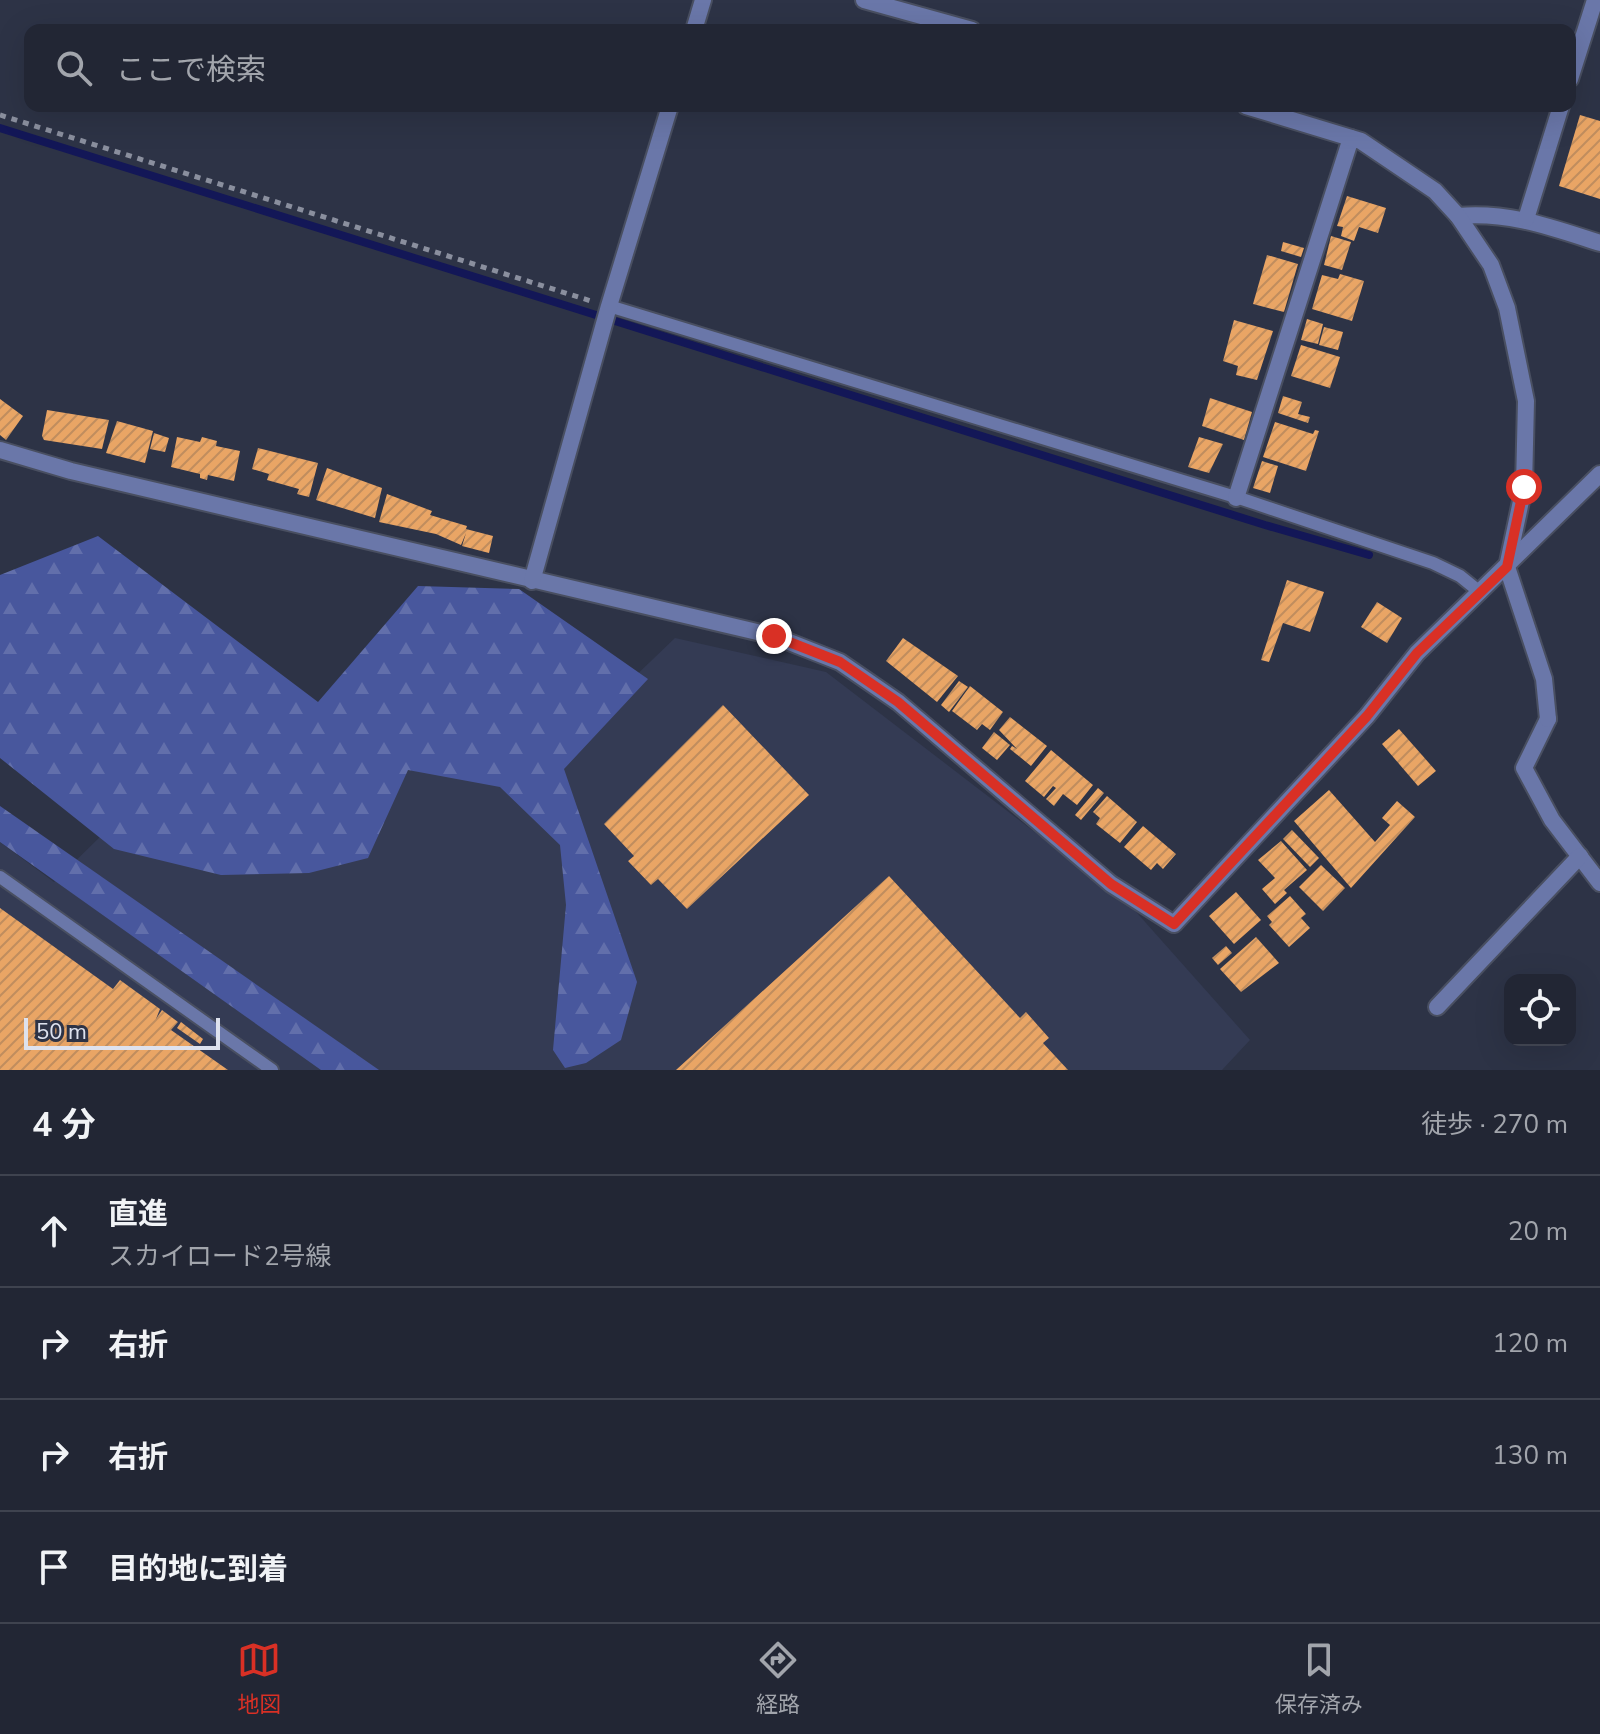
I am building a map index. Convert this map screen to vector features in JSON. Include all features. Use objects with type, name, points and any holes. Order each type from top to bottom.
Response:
[{"type":"street","points":[[696,24],[703,0]]},
{"type":"street","points":[[864,0],[950,24]]},
{"type":"street","points":[[1576,60],[1595,0]]},
{"type":"street","points":[[532,581],[668,112]]},
{"type":"street","points":[[1266,112],[1351,138],[1435,191],[1458,216],[1491,265],[1507,308],[1526,401],[1524,487],[1507,567],[1544,679],[1548,719],[1524,768],[1552,820],[1600,883]]},
{"type":"street","points":[[1526,219],[1559,112]]},
{"type":"street","points":[[1236,498],[1351,138]]},
{"type":"street","points":[[1458,216],[1484,213],[1526,219],[1600,243]]},
{"type":"street","points":[[0,450],[71,471],[774,636],[840,662],[898,702],[1111,884],[1174,924],[1367,716],[1417,653],[1600,474]]},
{"type":"street","points":[[1437,1007],[1580,856]]},
{"type":"lane","points":[[607,315],[1236,498],[1433,563],[1460,576],[1481,593]]},
{"type":"lane","points":[[0,877],[272,1070]]},
{"type":"path","points":[[0,115],[607,315]]},
{"type":"shaded area","points":[[675,638],[826,672],[1130,905],[1250,1040],[1222,1070],[0,1070],[0,842],[54,882],[104,833],[406,750],[529,778]]},
{"type":"green space","points":[[98,536],[318,702],[418,586],[519,589],[648,679],[564,769],[637,982],[621,1040],[586,1063],[565,1068],[553,1050],[566,905],[560,845],[500,787],[408,770],[368,858],[309,873],[221,875],[114,849],[0,758],[0,575]]},
{"type":"green space","points":[[0,806],[379,1070],[321,1070],[0,842]]},
{"type":"building","points":[[1580,115],[1600,121],[1600,199],[1559,186]]},
{"type":"building","points":[[1347,196],[1386,208],[1378,233],[1359,227],[1354,241],[1341,236],[1343,227],[1337,226]]},
{"type":"building","points":[[1331,236],[1351,242],[1342,270],[1324,265]]},
{"type":"building","points":[[1283,242],[1304,248],[1301,257],[1281,251]]},
{"type":"building","points":[[1267,255],[1298,264],[1284,312],[1253,304]]},
{"type":"building","points":[[1340,274],[1364,281],[1352,321],[1312,309],[1322,275],[1338,279]]},
{"type":"building","points":[[1307,319],[1323,324],[1318,344],[1301,340]]},
{"type":"building","points":[[1234,320],[1273,331],[1257,380],[1236,375],[1238,366],[1223,361]]},
{"type":"building","points":[[1324,327],[1343,332],[1338,350],[1319,345]]},
{"type":"building","points":[[1301,345],[1340,357],[1330,388],[1291,376]]},
{"type":"building","points":[[1283,396],[1302,402],[1298,414],[1310,417],[1308,423],[1278,413]]},
{"type":"building","points":[[1210,398],[1252,412],[1244,440],[1202,426]]},
{"type":"building","points":[[0,399],[23,416],[6,440],[0,435]]},
{"type":"building","points":[[47,410],[109,420],[102,449],[44,440]]},
{"type":"building","points":[[117,421],[153,431],[145,463],[106,453]]},
{"type":"building","points":[[1275,422],[1313,434],[1315,430],[1319,431],[1306,471],[1263,457]]},
{"type":"building","points":[[154,433],[169,438],[165,452],[150,449]]},
{"type":"building","points":[[177,437],[200,442],[202,437],[217,441],[216,446],[240,451],[234,481],[208,475],[207,480],[200,478],[200,474],[171,467]]},
{"type":"building","points":[[1199,437],[1223,444],[1209,473],[1188,467]]},
{"type":"building","points":[[258,448],[318,463],[309,497],[297,494],[299,489],[267,480],[269,474],[252,469]]},
{"type":"building","points":[[1262,461],[1278,466],[1270,493],[1253,488]]},
{"type":"building","points":[[327,468],[382,488],[375,518],[316,500]]},
{"type":"building","points":[[387,494],[432,511],[430,515],[493,536],[489,553],[462,546],[466,533],[461,545],[436,534],[379,522]]},
{"type":"building","points":[[1287,580],[1324,592],[1310,632],[1283,623],[1269,662],[1261,660]]},
{"type":"building","points":[[1377,602],[1402,618],[1387,643],[1361,627]]},
{"type":"building","points":[[903,638],[958,676],[937,702],[886,661]]},
{"type":"building","points":[[959,681],[968,687],[949,712],[941,705]]},
{"type":"building","points":[[970,686],[1003,712],[990,730],[982,724],[977,730],[952,711]]},
{"type":"building","points":[[723,705],[809,795],[687,909],[658,879],[651,885],[628,861],[634,856],[604,824]]},
{"type":"building","points":[[1010,717],[1047,746],[1031,766],[1010,749],[1012,746],[1017,749],[999,730]]},
{"type":"building","points":[[1399,729],[1436,771],[1418,786],[1382,744]]},
{"type":"building","points":[[994,732],[1010,745],[997,760],[982,748]]},
{"type":"building","points":[[1051,750],[1093,785],[1077,805],[1063,794],[1054,806],[1046,799],[1056,788],[1053,786],[1044,797],[1025,781]]},
{"type":"building","points":[[1098,788],[1104,793],[1081,820],[1075,815]]},
{"type":"building","points":[[1329,790],[1375,842],[1390,825],[1382,818],[1397,801],[1415,817],[1351,888],[1294,821]]},
{"type":"building","points":[[1107,796],[1137,822],[1120,843],[1096,824],[1100,818],[1093,812]]},
{"type":"building","points":[[1143,826],[1176,854],[1163,869],[1157,863],[1151,870],[1124,847]]},
{"type":"building","points":[[1292,830],[1319,858],[1310,867],[1283,839]]},
{"type":"building","points":[[1281,841],[1307,870],[1284,890],[1287,893],[1275,904],[1262,889],[1275,878],[1258,860]]},
{"type":"building","points":[[1321,865],[1345,888],[1323,911],[1299,887]]},
{"type":"building","points":[[889,876],[1020,1018],[1026,1012],[1049,1038],[1043,1043],[1068,1070],[676,1070]]},
{"type":"building","points":[[1236,892],[1261,920],[1234,944],[1209,916]]},
{"type":"building","points":[[1290,896],[1306,914],[1301,918],[1310,928],[1289,947],[1269,925],[1272,922],[1267,916]]},
{"type":"building","points":[[0,908],[113,989],[120,980],[160,1009],[156,1019],[162,1010],[178,1022],[171,1030],[228,1070],[0,1070]]},
{"type":"building","points":[[1256,937],[1279,963],[1241,992],[1220,969]]},
{"type":"building","points":[[1226,946],[1232,953],[1218,965],[1212,958]]},
{"type":"building","points":[[181,1022],[203,1039],[200,1044],[177,1028]]},
{"type":"waterway","points":[[0,128],[1369,555]]},
{"type":"route","points":[[774,636],[840,662],[898,702],[976,772],[1111,884],[1174,924],[1211,880],[1367,716],[1417,653],[1507,567],[1524,487]]}]
